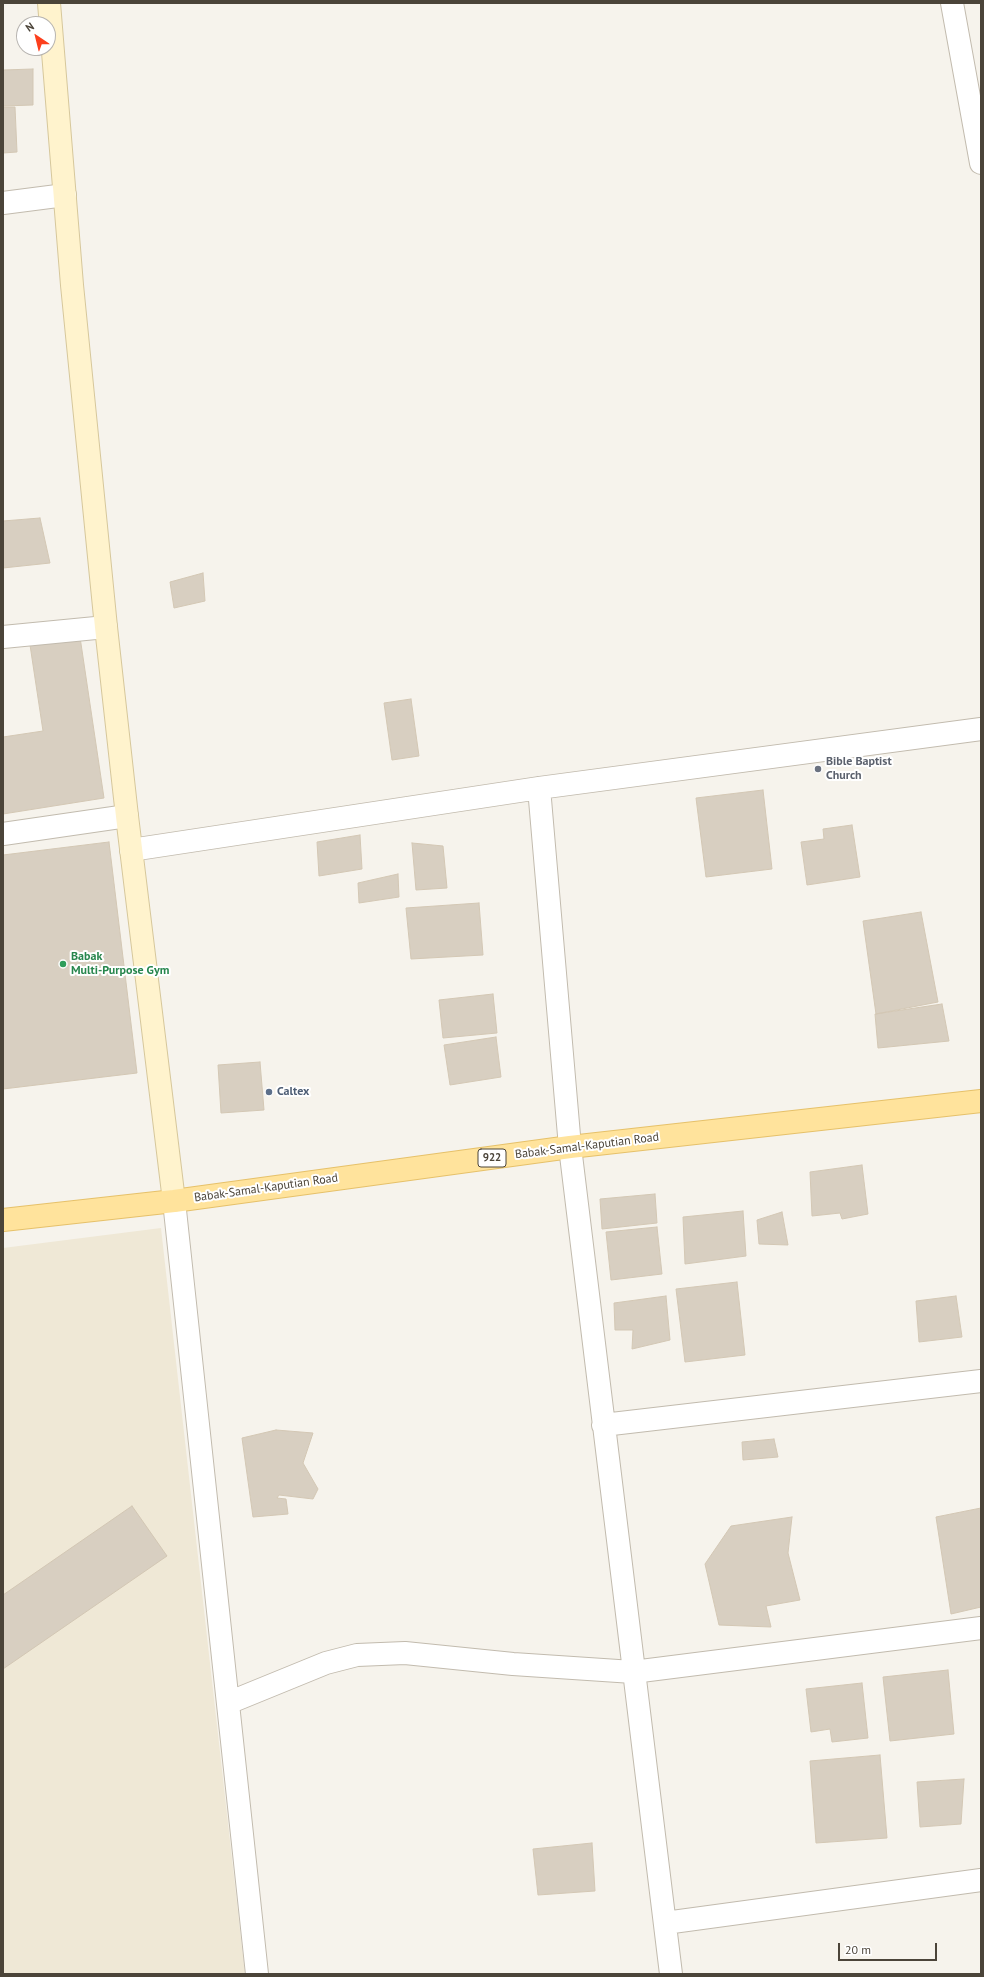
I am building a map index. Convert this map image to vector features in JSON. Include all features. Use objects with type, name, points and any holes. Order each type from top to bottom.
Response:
[{"type":"main road","name":"Babak-Samal-Kaputian Road","points":[[3,1220],[174,1200],[570,1147],[981,1101]]},
{"type":"street","points":[[49,3],[65,195],[106,627],[131,850],[174,1200],[257,1974]]},
{"type":"street","points":[[952,3],[981,163]]},
{"type":"street","points":[[3,203],[65,195]]},
{"type":"street","points":[[3,638],[106,627]]},
{"type":"street","points":[[131,850],[539,788],[981,729]]},
{"type":"street","points":[[539,788],[570,1147],[671,1974]]},
{"type":"street","points":[[3,834],[127,816]]},
{"type":"street","points":[[603,1425],[981,1381]]},
{"type":"street","points":[[228,1703],[326,1663],[357,1656],[405,1654],[513,1664],[633,1672],[981,1628]]},
{"type":"street","points":[[665,1923],[981,1880]]},
{"type":"shaded area","points":[[161,1228],[245,1974],[3,1974],[3,1248]]},
{"type":"building","points":[[33,69],[33,105],[3,106],[3,70]]},
{"type":"building","points":[[3,107],[15,107],[17,152],[3,153]]},
{"type":"building","points":[[40,518],[50,563],[3,568],[3,521]]},
{"type":"building","points":[[203,573],[205,601],[174,608],[170,582]]},
{"type":"building","points":[[80,637],[104,798],[3,814],[3,737],[43,731],[30,645]]},
{"type":"building","points":[[411,699],[419,756],[392,760],[384,703]]},
{"type":"building","points":[[763,790],[772,869],[706,877],[696,798]]},
{"type":"building","points":[[852,825],[860,877],[807,885],[801,842],[824,839],[823,829]]},
{"type":"building","points":[[360,835],[362,869],[319,876],[317,842]]},
{"type":"building","name":"Babak Multi-Purpose Gym","points":[[109,842],[137,1073],[3,1089],[3,855]]},
{"type":"building","points":[[412,843],[443,846],[447,888],[416,890]]},
{"type":"building","points":[[398,874],[399,897],[359,903],[358,883]]},
{"type":"building","points":[[479,903],[483,955],[411,959],[406,908]]},
{"type":"building","points":[[921,912],[938,1002],[876,1014],[863,921]]},
{"type":"building","points":[[493,994],[497,1033],[443,1038],[439,1000]]},
{"type":"building","points":[[942,1004],[949,1041],[878,1048],[875,1014]]},
{"type":"building","points":[[496,1037],[501,1077],[450,1085],[444,1045]]},
{"type":"building","points":[[260,1062],[264,1110],[221,1113],[218,1065]]},
{"type":"building","points":[[862,1165],[868,1214],[842,1219],[840,1213],[812,1216],[810,1172]]},
{"type":"building","points":[[655,1194],[657,1223],[602,1229],[600,1199]]},
{"type":"building","points":[[743,1211],[746,1256],[685,1264],[683,1217]]},
{"type":"building","points":[[782,1212],[788,1245],[759,1244],[757,1220]]},
{"type":"building","points":[[657,1227],[662,1274],[611,1280],[606,1232]]},
{"type":"building","points":[[737,1282],[745,1355],[685,1362],[676,1289]]},
{"type":"building","points":[[666,1296],[670,1340],[632,1349],[633,1330],[615,1330],[614,1303]]},
{"type":"building","points":[[956,1296],[962,1337],[919,1342],[916,1301]]},
{"type":"building","points":[[276,1430],[313,1433],[303,1463],[318,1489],[313,1499],[279,1495],[277,1498],[286,1499],[288,1514],[253,1517],[242,1438]]},
{"type":"building","points":[[774,1439],[778,1457],[743,1460],[742,1442]]},
{"type":"building","points":[[132,1506],[167,1556],[3,1669],[3,1595]]},
{"type":"building","points":[[981,1508],[981,1607],[951,1614],[936,1517]]},
{"type":"building","points":[[792,1517],[788,1553],[800,1600],[766,1606],[771,1627],[719,1625],[705,1564],[731,1526]]},
{"type":"building","points":[[948,1670],[954,1734],[890,1741],[883,1677]]},
{"type":"building","points":[[862,1683],[868,1738],[832,1742],[830,1729],[811,1732],[806,1689]]},
{"type":"building","points":[[880,1755],[887,1838],[816,1843],[810,1761]]},
{"type":"building","points":[[964,1779],[961,1824],[920,1827],[917,1782]]},
{"type":"building","points":[[592,1843],[595,1891],[538,1895],[533,1849]]},
{"type":"place","name":"Bible Baptist Church","points":[[818,769]]},
{"type":"place","name":"Babak Multi-Purpose Gym","points":[[63,964]]},
{"type":"place","name":"Caltex","points":[[269,1092]]}]
